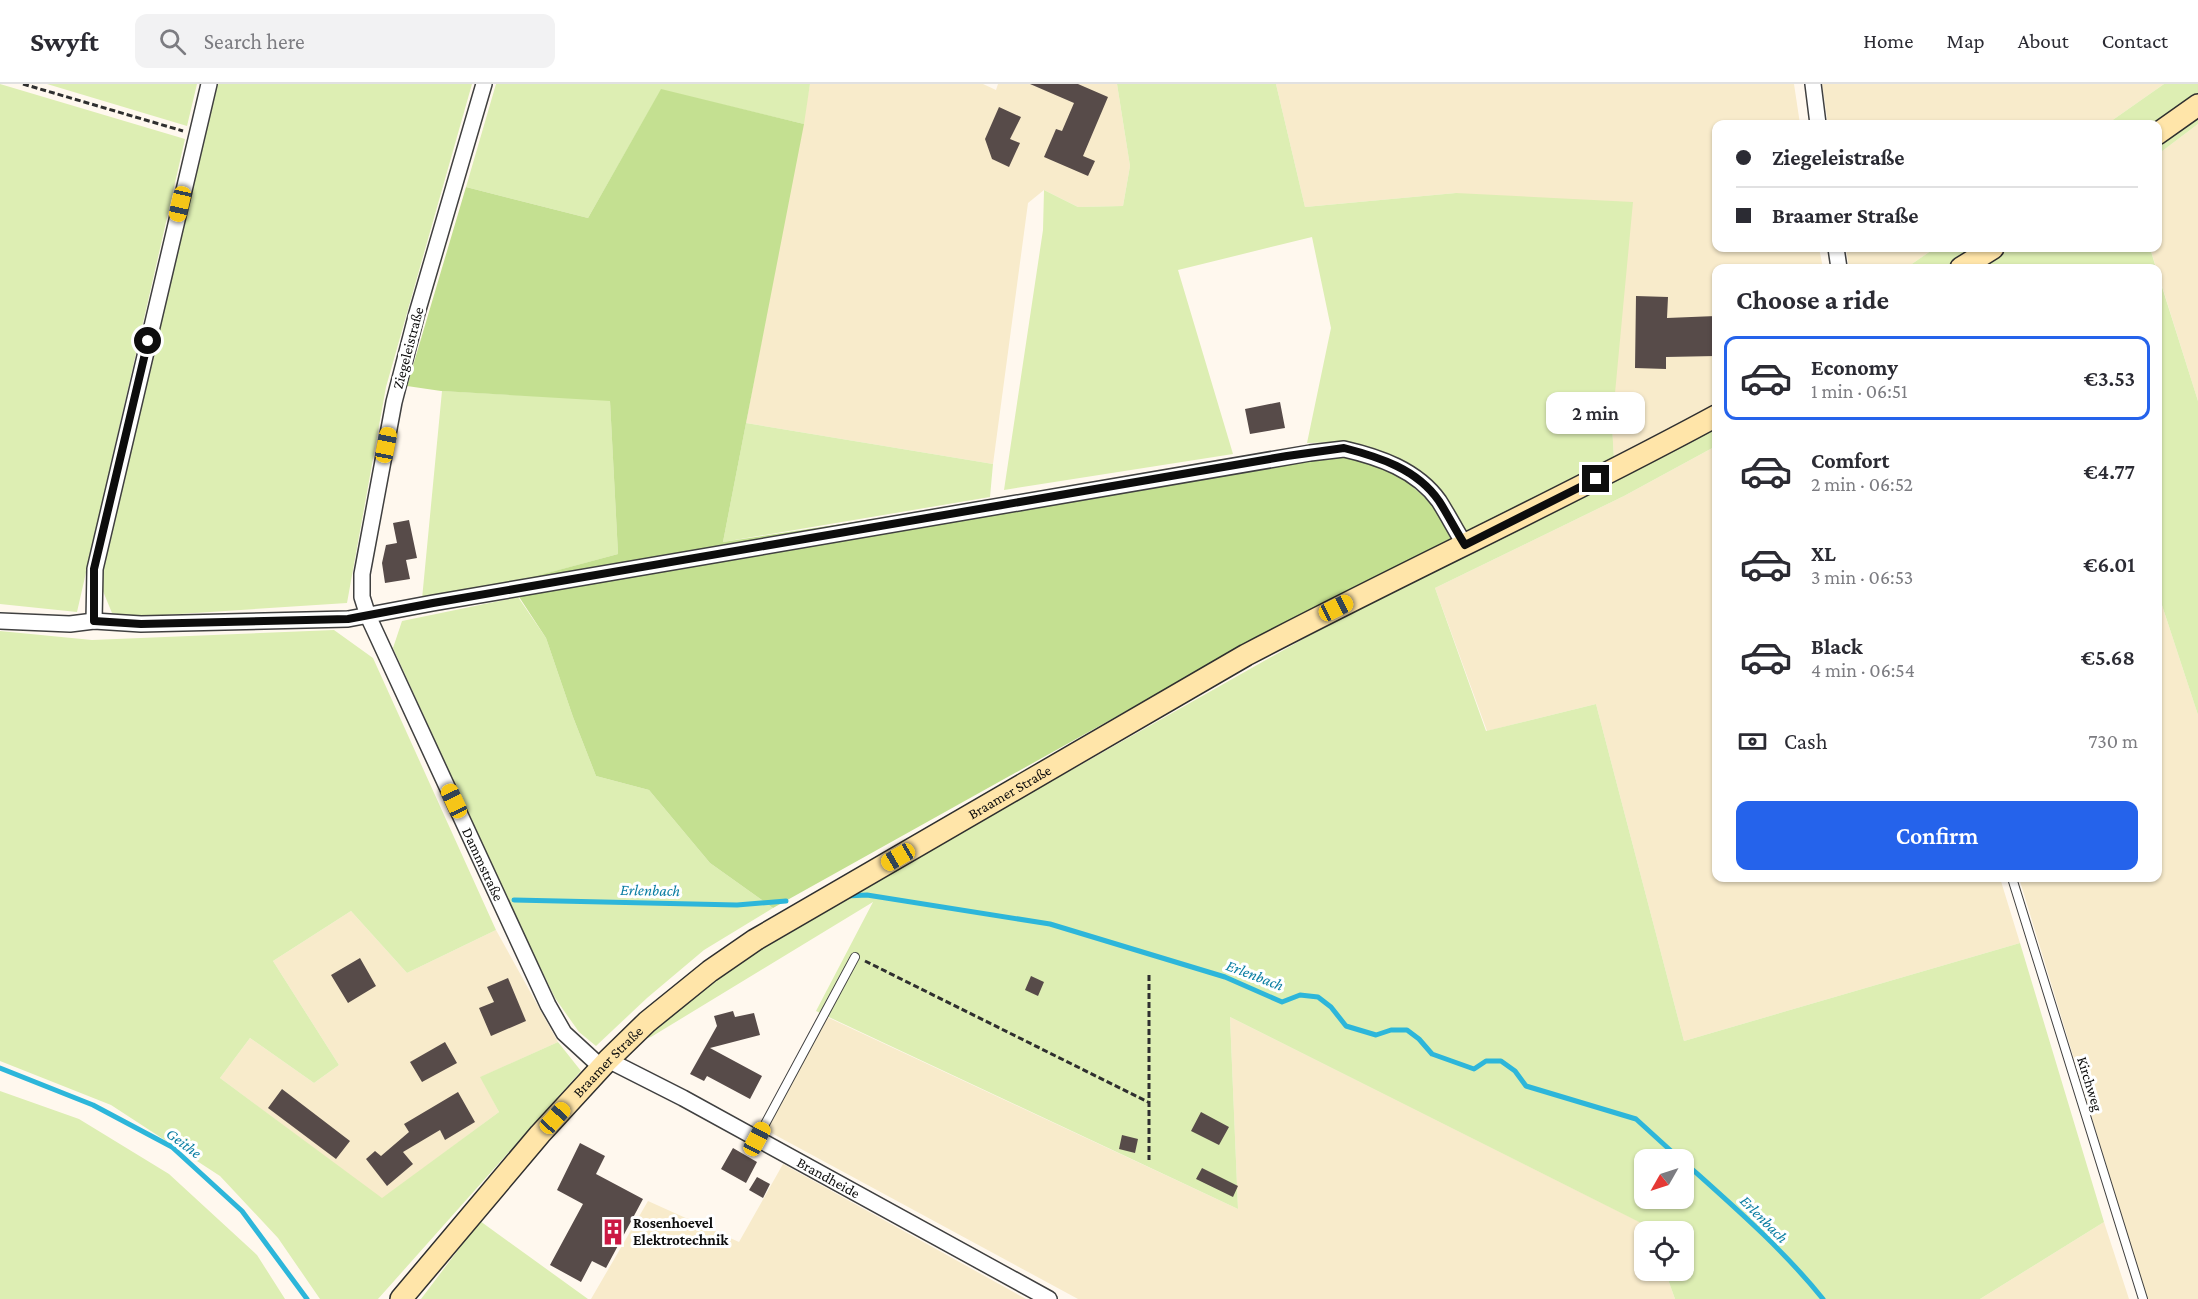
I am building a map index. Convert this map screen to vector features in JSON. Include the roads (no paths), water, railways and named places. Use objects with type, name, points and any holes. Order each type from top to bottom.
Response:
[{"type":"street","points":[[94,621],[94,569],[209,84]]},
{"type":"street","name":"Ziegeleistraße","points":[[368,616],[362,597],[362,574],[394,402],[417,313],[484,84]]},
{"type":"street","points":[[1813,84],[1818,120]]},
{"type":"street","points":[[2162,130],[2198,105]]},
{"type":"street","points":[[1967,264],[1987,252]]},
{"type":"street","name":"Braamer Straße","points":[[401,1299],[532,1143],[604,1064],[678,996],[755,940],[1246,655],[1712,418]]},
{"type":"street","points":[[0,621],[70,624],[94,621],[141,624],[348,619],[1344,448],[1377,456],[1409,472],[1438,499],[1465,545]]},
{"type":"street","name":"Dammstraße","points":[[368,616],[548,1005],[564,1033],[604,1064]]},
{"type":"street","name":"Brandheide","points":[[604,1064],[683,1098],[1049,1299]]},
{"type":"lane","name":"Kirchweg","points":[[2013,882],[2143,1299]]},
{"type":"lane","points":[[757,1139],[855,957]]},
{"type":"waterway","name":"Erlenbach","points":[[846,896],[867,895],[1050,924],[1225,977],[1282,1002],[1300,995],[1318,997],[1331,1007],[1346,1026],[1376,1035],[1391,1030],[1407,1030],[1419,1039],[1432,1054],[1474,1069],[1486,1061],[1501,1061],[1515,1071],[1526,1086],[1636,1119],[1669,1149]]},
{"type":"waterway","name":"Erlenbach","points":[[514,900],[737,905],[786,901]]},
{"type":"waterway","name":"Geithe","points":[[0,1068],[93,1105],[172,1147],[242,1211],[307,1299]]},
{"type":"waterway","name":"Erlenbach","points":[[1694,1171],[1774,1245],[1823,1299]]},
{"type":"place","name":"Rosenhoevel Elektrotechnik","points":[[613,1232]]}]
